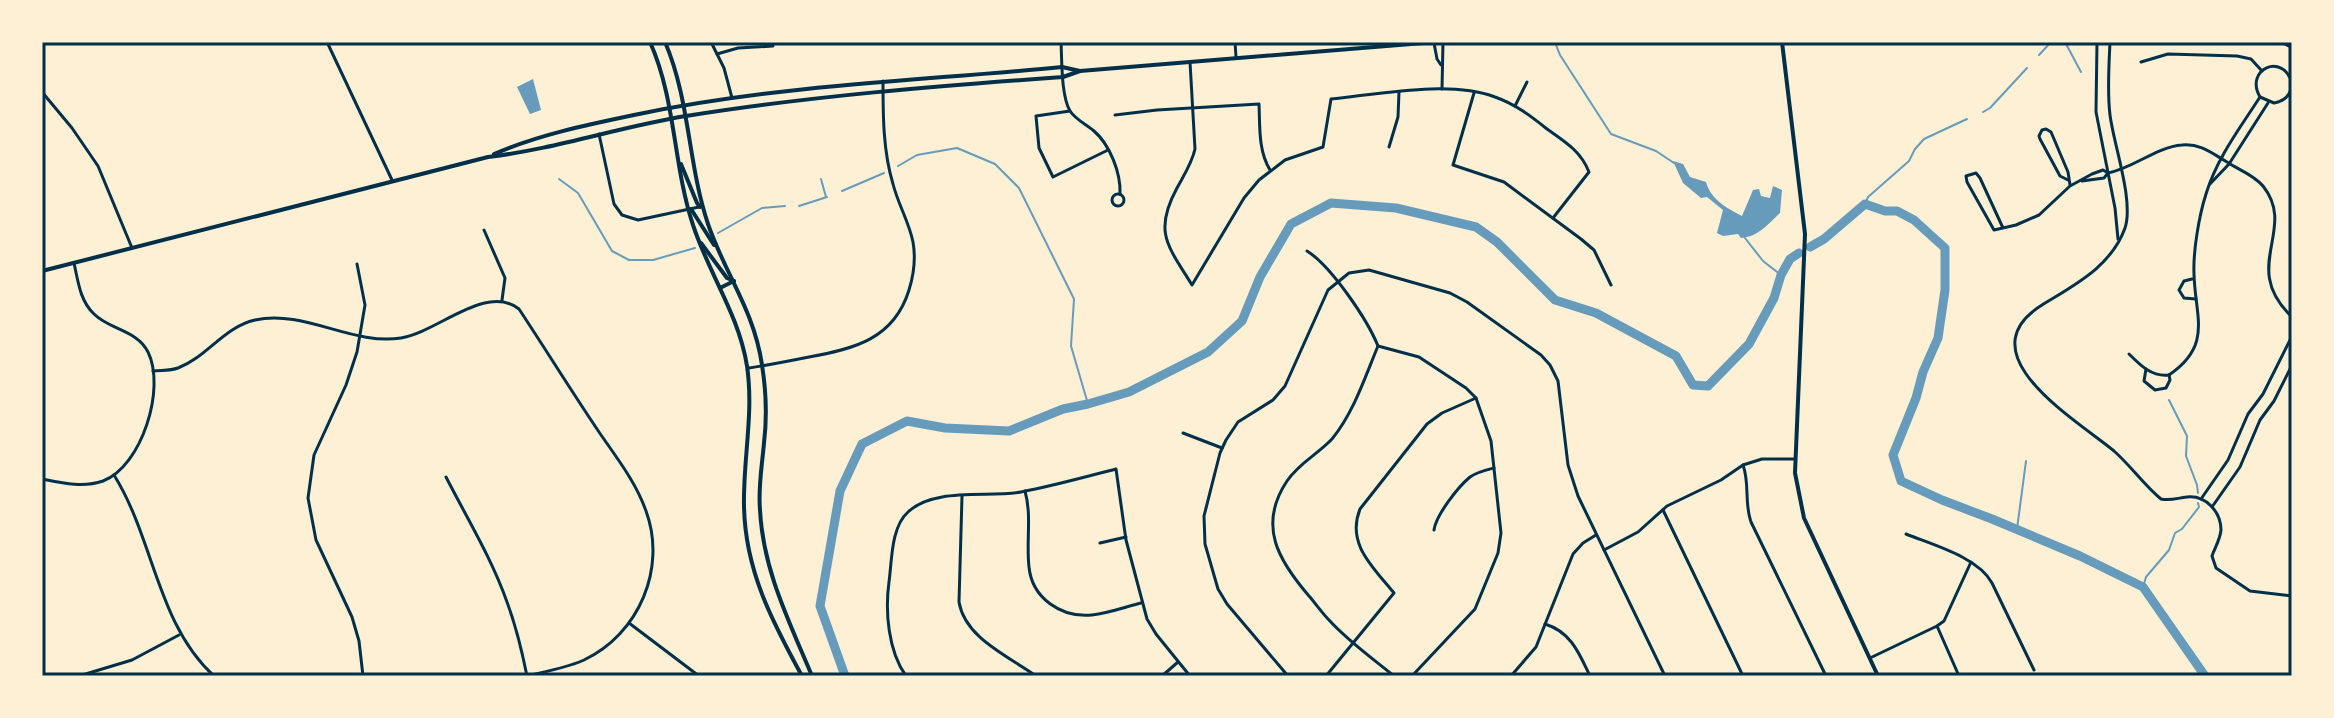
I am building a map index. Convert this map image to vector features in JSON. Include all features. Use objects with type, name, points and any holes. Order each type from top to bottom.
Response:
[{"type":"main road","points":[[650,42],[659,65],[697,237],[738,328],[747,368],[750,425],[744,509],[756,583],[771,619],[802,676]]},
{"type":"main road","points":[[665,42],[673,62],[708,226],[756,334],[762,366],[765,425],[759,508],[765,552],[776,591],[812,676]]},
{"type":"main road","points":[[42,271],[392,180],[685,116],[775,103],[1063,77],[1080,71],[1435,42]]},
{"type":"main road","points":[[1782,42],[1805,234],[1794,459],[1797,489],[1804,518],[1878,676]]},
{"type":"main road","points":[[2282,42],[2292,47]]},
{"type":"main road","points":[[488,157],[522,142],[683,105],[883,81],[1062,67],[1080,71]]},
{"type":"main road","points":[[677,154],[697,203],[702,206]]},
{"type":"main road","points":[[689,209],[722,257]]},
{"type":"main road","points":[[697,237],[727,278],[734,281]]},
{"type":"main road","points":[[720,288],[734,281]]},
{"type":"street","points":[[327,42],[392,180]]},
{"type":"street","points":[[711,42],[728,79],[732,98]]},
{"type":"street","points":[[1061,42],[1063,77],[1070,111],[1098,136],[1108,150],[1119,176],[1120,194]]},
{"type":"street","points":[[1235,42],[1236,57]]},
{"type":"street","points":[[1435,42],[1441,65]]},
{"type":"street","points":[[1442,89],[1443,42]]},
{"type":"street","points":[[2097,42],[2096,112],[2115,208],[2118,242]]},
{"type":"street","points":[[2110,42],[2109,111],[2128,206],[2125,228],[2102,264],[2025,317],[2014,345],[2018,364],[2062,412],[2117,454],[2161,499],[2170,501],[2190,496],[2212,507],[2218,516],[2221,533],[2212,556],[2216,568],[2250,591],[2292,596]]},
{"type":"street","points":[[717,54],[738,48],[773,46]]},
{"type":"street","points":[[2141,62],[2168,54],[2237,56],[2251,59],[2262,71]]},
{"type":"street","points":[[1190,62],[1196,139],[1194,153],[1167,205],[1163,225],[1166,239],[1192,285],[1244,198],[1270,170],[1285,160],[1323,147],[1331,99],[1442,89],[1474,91],[1515,106],[1576,150],[1589,172],[1553,218]]},
{"type":"street","points":[[2273,66],[2288,73],[2292,86],[2285,99],[2274,103],[2260,97],[2256,86],[2258,75],[2273,66]]},
{"type":"street","points":[[747,368],[842,351],[864,343],[888,327],[900,312],[911,285],[914,257],[912,238],[888,166],[883,81]]},
{"type":"street","points":[[1515,106],[1527,82]]},
{"type":"street","points":[[1474,91],[1453,165],[1504,182],[1553,218],[1594,250],[1611,285]]},
{"type":"street","points":[[42,92],[98,166],[132,248]]},
{"type":"street","points":[[1389,147],[1398,117],[1399,92]]},
{"type":"street","points":[[2129,354],[2146,369],[2160,376],[2169,375],[2189,357],[2197,342],[2200,327],[2194,279],[2195,255],[2203,207],[2213,172],[2260,97]]},
{"type":"street","points":[[2210,184],[2229,164],[2268,102]]},
{"type":"street","points":[[1115,115],[1259,104],[1262,147],[1270,170]]},
{"type":"street","points":[[1070,111],[1036,116],[1039,148],[1053,177],[1108,150]]},
{"type":"street","points":[[2068,180],[2060,176],[2040,139],[2042,130],[2051,132],[2068,172],[2070,186]]},
{"type":"street","points":[[599,134],[614,204],[622,215],[638,220],[702,206]]},
{"type":"street","points":[[2003,228],[1980,178],[1976,173],[1966,176],[1994,230],[2003,228],[2016,225],[2039,215],[2070,186],[2082,181],[2104,178],[2108,173],[2167,148],[2185,145],[2201,147],[2263,186],[2272,203],[2275,223],[2268,275],[2274,295],[2292,317]]},
{"type":"street","points":[[484,230],[505,278],[502,300]]},
{"type":"street","points":[[1307,251],[1317,257],[1336,281],[1368,326],[1378,346],[1419,357],[1466,388],[1476,398],[1489,432],[1501,538],[1488,579],[1471,614],[1412,676]]},
{"type":"street","points":[[42,479],[84,484],[114,475],[132,457],[150,408],[153,371],[150,357],[140,341],[92,313],[80,292],[74,263]]},
{"type":"street","points":[[357,264],[365,305],[360,334],[352,370],[314,455],[308,498],[316,540],[352,617],[359,641],[363,676]]},
{"type":"street","points":[[1288,676],[1227,604],[1214,580],[1204,536],[1204,516],[1222,448],[1230,431],[1238,422],[1273,400],[1285,386],[1322,299],[1336,281],[1349,273],[1369,270],[1450,293],[1541,355],[1550,365],[1558,381],[1571,474],[1596,535],[1665,676]]},
{"type":"street","points":[[2194,279],[2184,281],[2179,290],[2184,298],[2196,299]]},
{"type":"street","points":[[153,371],[190,362],[232,329],[264,318],[291,319],[392,339],[411,336],[484,302],[502,300],[519,309],[637,490],[647,513],[653,537],[651,575],[643,599],[629,623],[604,648],[583,661],[526,676],[507,601],[446,477]]},
{"type":"street","points":[[2201,499],[2228,460],[2248,414],[2263,394],[2292,336]]},
{"type":"street","points":[[1378,346],[1345,421],[1329,442],[1289,478],[1281,493],[1274,518],[1275,543],[1285,566],[1330,621],[1394,676]]},
{"type":"street","points":[[2212,507],[2240,467],[2260,420],[2274,401],[2292,365]]},
{"type":"street","points":[[2146,369],[2144,381],[2155,390],[2166,388],[2169,375]]},
{"type":"street","points":[[1326,676],[1394,593],[1363,556],[1357,543],[1355,523],[1360,509],[1427,424],[1442,413],[1476,398]]},
{"type":"street","points":[[1183,433],[1222,448]]},
{"type":"street","points":[[1603,550],[1643,529],[1662,509],[1721,480],[1743,465],[1767,459],[1794,459]]},
{"type":"street","points":[[1743,465],[1747,476],[1751,522],[1826,676]]},
{"type":"street","points":[[1434,530],[1438,516],[1468,479],[1494,468]]},
{"type":"street","points":[[906,676],[900,666],[886,601],[896,535],[899,523],[908,511],[935,498],[1025,491],[1116,469],[1126,537],[1141,603],[1151,627],[1190,676]]},
{"type":"street","points":[[114,475],[131,505],[180,635],[214,676]]},
{"type":"street","points":[[1025,491],[1029,510],[1029,568],[1037,590],[1047,603],[1080,615],[1099,614],[1141,603]]},
{"type":"street","points":[[962,496],[959,602],[962,616],[977,635],[1036,676]]},
{"type":"street","points":[[1662,509],[1743,676]]},
{"type":"street","points":[[1906,534],[1971,562],[1988,575],[2034,670]]},
{"type":"street","points":[[1511,676],[1534,651],[1573,554],[1596,535]]},
{"type":"street","points":[[1100,543],[1126,537]]},
{"type":"street","points":[[1870,658],[1944,621],[1971,562]]},
{"type":"street","points":[[629,623],[699,676]]},
{"type":"street","points":[[1545,624],[1567,635],[1590,676]]},
{"type":"street","points":[[1937,626],[1959,676]]},
{"type":"street","points":[[79,676],[132,660],[180,635]]},
{"type":"street","points":[[1162,676],[1178,662]]},
{"type":"water","points":[[533,79],[541,110],[530,114],[517,87]]},
{"type":"water","points":[[1673,161],[1683,164],[1690,177],[1706,182],[1716,199],[1742,216],[1753,190],[1759,189],[1761,196],[1770,198],[1773,186],[1782,190],[1780,213],[1753,235],[1741,238],[1738,234],[1723,236],[1717,233],[1723,210],[1683,183]]},
{"type":"waterway","points":[[2039,55],[2051,42]]},
{"type":"waterway","points":[[2065,42],[2081,72]]},
{"type":"waterway","points":[[1556,45],[1611,134],[1656,151],[1674,163]]},
{"type":"waterway","points":[[1983,112],[2027,68]]},
{"type":"waterway","points":[[1865,204],[1868,197],[1909,161],[1924,139],[1967,119]]},
{"type":"waterway","points":[[898,166],[917,155],[957,148],[995,164],[1019,188],[1074,299],[1071,346],[1088,404]]},
{"type":"waterway","points":[[842,191],[884,173]]},
{"type":"waterway","points":[[559,179],[578,193],[612,251],[629,260],[653,260],[695,248]]},
{"type":"waterway","points":[[821,179],[826,197]]},
{"type":"waterway","points":[[799,206],[827,197]]},
{"type":"waterway","points":[[845,676],[820,606],[840,491],[862,444],[907,421],[945,428],[1009,431],[1063,409],[1129,392],[1208,352],[1242,321],[1260,277],[1291,224],[1331,203],[1396,208],[1476,227],[1497,242],[1555,300],[1596,313],[1676,356],[1693,385],[1708,386],[1749,344],[1774,298],[1781,275],[1790,259],[1799,253]]},
{"type":"waterway","points":[[1810,247],[1865,204],[1885,211],[1897,211],[1914,220],[1945,248],[1945,290],[1938,338],[1893,455],[1901,481],[2080,556],[2143,587],[2205,676]]},
{"type":"waterway","points":[[718,233],[762,208],[785,206]]},
{"type":"waterway","points":[[1745,238],[1763,261],[1781,275]]},
{"type":"waterway","points":[[2169,400],[2187,436],[2186,456],[2198,493]]},
{"type":"waterway","points":[[2017,529],[2026,461]]},
{"type":"waterway","points":[[2143,587],[2146,577],[2169,550],[2175,533],[2182,529],[2199,507],[2198,503]]}]
